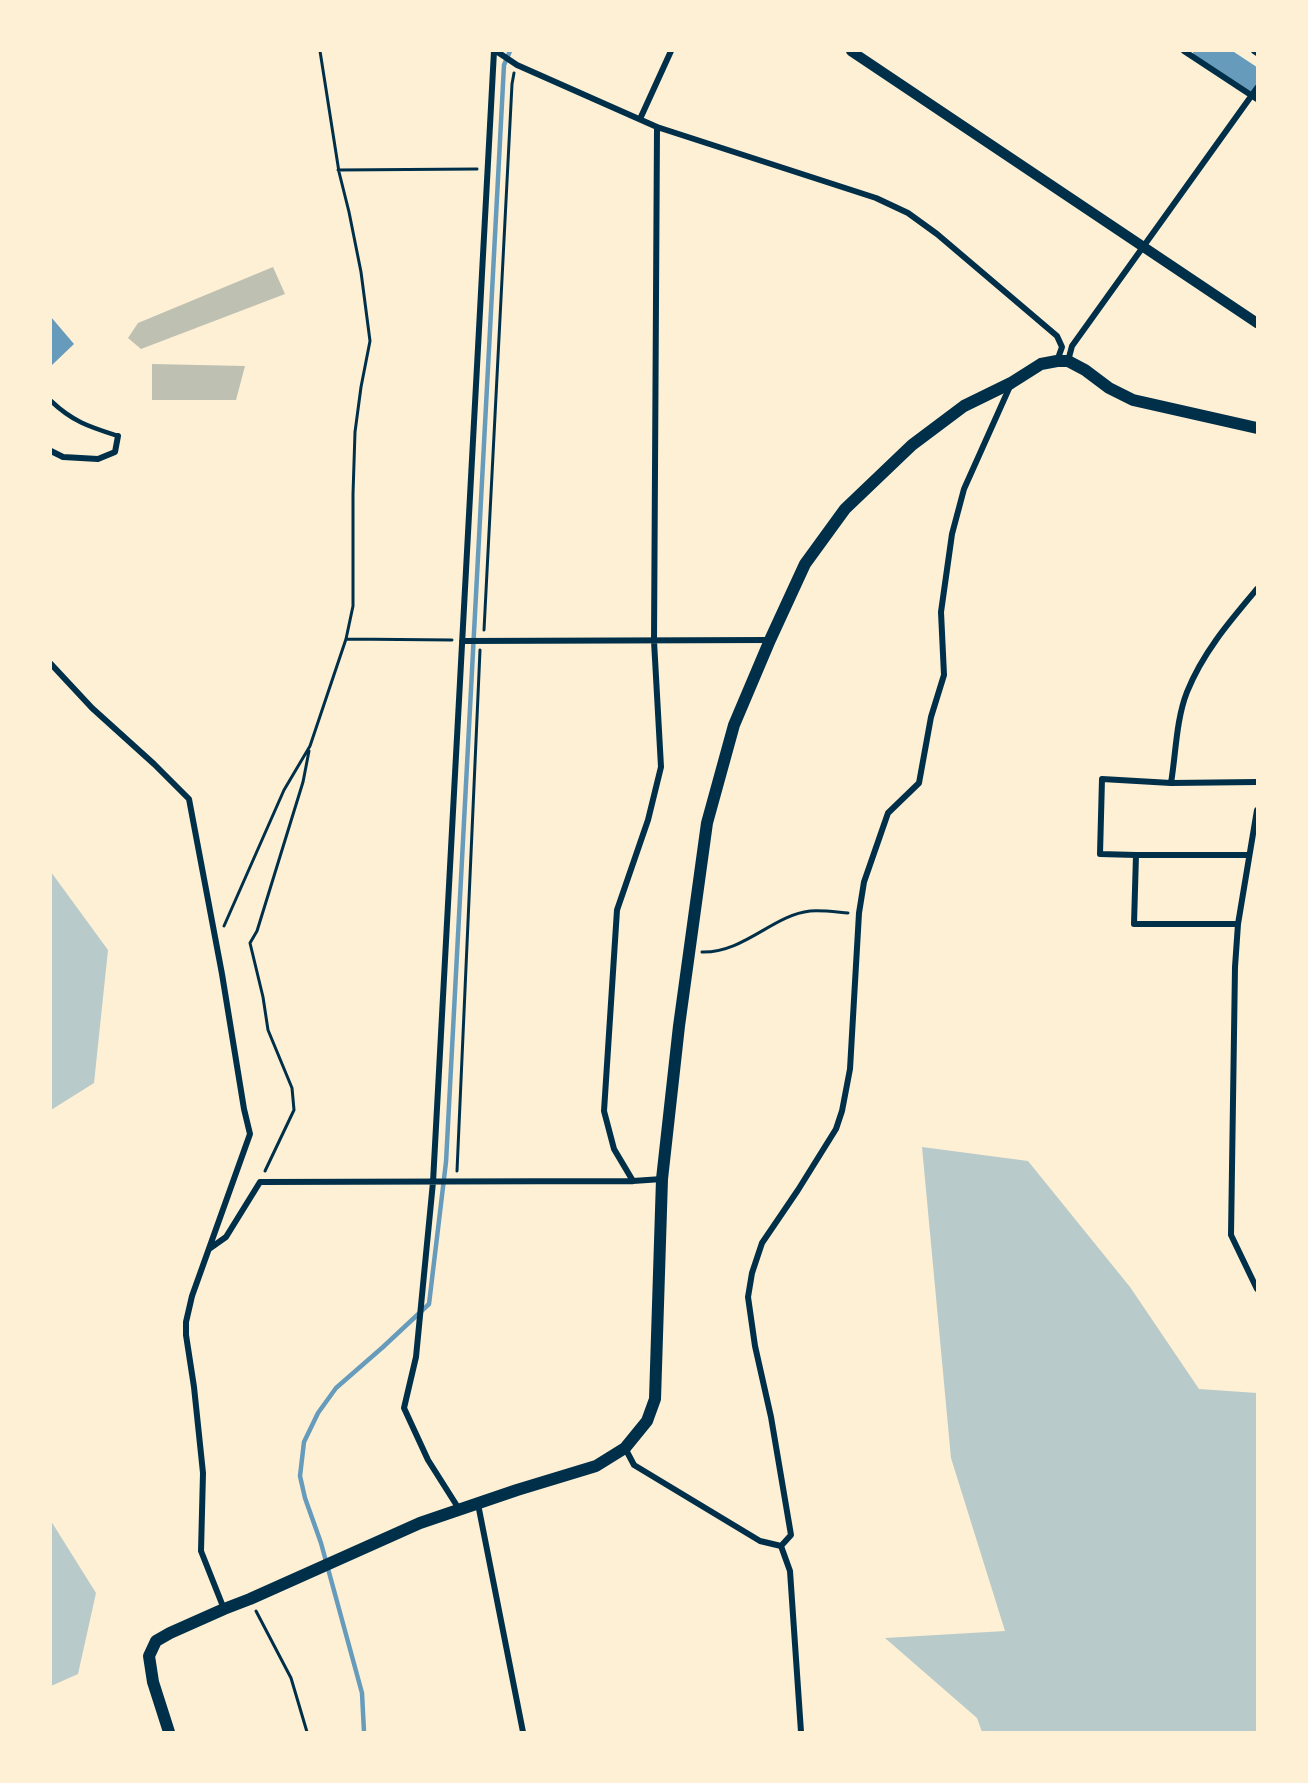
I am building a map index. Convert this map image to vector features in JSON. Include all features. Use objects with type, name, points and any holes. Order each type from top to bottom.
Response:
[{"type":"main road","points":[[169,1732],[153,1682],[149,1656],[156,1641],[420,1523],[596,1466],[625,1448],[647,1421],[655,1399],[662,1179],[679,1026],[707,823],[734,725],[770,640],[805,564],[844,509],[912,445],[964,406],[1011,383],[1041,364],[1063,361],[1085,370],[1109,388],[1132,400],[1257,428]]},
{"type":"street","points":[[495,51],[517,66],[657,126],[876,198],[908,213],[945,241],[1057,336],[1062,347],[1063,361]]},
{"type":"street","points":[[459,1509],[429,1461],[404,1408],[416,1357],[433,1182],[495,51]]},
{"type":"street","points":[[640,119],[671,51]]},
{"type":"street","points":[[851,51],[1257,323]]},
{"type":"street","points":[[1184,51],[1254,97]]},
{"type":"street","points":[[1063,361],[1254,97],[1257,88]]},
{"type":"street","points":[[633,1181],[614,1149],[604,1111],[617,910],[648,820],[661,766],[654,641],[657,126]]},
{"type":"street","points":[[781,1546],[791,1535],[771,1417],[755,1346],[748,1297],[752,1273],[762,1243],[836,1129],[842,1111],[850,1069],[859,913],[864,882],[888,813],[919,783],[931,717],[944,675],[941,612],[952,534],[964,489],[1011,383]]},
{"type":"street","points":[[51,451],[63,457],[98,459],[115,452],[118,436]]},
{"type":"street","points":[[1172,783],[1187,693],[1202,659],[1215,639],[1257,589]]},
{"type":"street","points":[[462,641],[770,640]]},
{"type":"street","points":[[51,664],[92,708],[189,798],[222,974],[250,1134],[192,1296],[186,1322],[186,1335],[194,1387],[202,1473],[201,1551],[224,1609]]},
{"type":"street","points":[[1249,855],[1100,854],[1102,779],[1172,783],[1257,782]]},
{"type":"street","points":[[1257,810],[1238,924],[1235,977],[1232,1235],[1257,1289]]},
{"type":"street","points":[[1136,855],[1134,924],[1238,924]]},
{"type":"street","points":[[209,1249],[226,1237],[260,1182],[662,1179]]},
{"type":"street","points":[[625,1448],[634,1465],[760,1541],[781,1546]]},
{"type":"street","points":[[478,1504],[524,1732]]},
{"type":"street","points":[[781,1546],[790,1571],[801,1732]]},
{"type":"lane","points":[[51,401],[63,413],[86,426],[118,436]]},
{"type":"path","points":[[260,1182],[294,1110],[292,1088],[268,1030],[250,943],[257,931],[303,782],[310,746],[346,639],[353,606],[355,432],[370,341],[361,272],[338,170],[320,51]]},
{"type":"path","points":[[455,1182],[512,84],[517,66]]},
{"type":"path","points":[[338,170],[488,169]]},
{"type":"path","points":[[346,639],[462,641]]},
{"type":"path","points":[[214,938],[221,933],[284,790],[310,746]]},
{"type":"path","points":[[689,952],[713,953],[737,945],[788,918],[809,911],[859,913]]},
{"type":"path","points":[[250,1599],[291,1678],[307,1732]]},
{"type":"shaded area","points":[[51,872],[108,950],[94,1083],[51,1110]]},
{"type":"shaded area","points":[[922,1147],[1028,1161],[1130,1287],[1199,1389],[1257,1393],[1257,1732],[982,1732],[977,1718],[885,1638],[1005,1631],[951,1458]]},
{"type":"shaded area","points":[[51,1521],[96,1593],[78,1674],[51,1686]]},
{"type":"water","points":[[51,317],[74,344],[51,366]]},
{"type":"building","points":[[273,267],[285,294],[141,349],[128,338],[138,323]]},
{"type":"building","points":[[152,364],[245,366],[236,400],[152,400]]},
{"type":"waterway","points":[[364,1732],[362,1693],[300,1476],[304,1442],[318,1413],[336,1388],[429,1304],[446,1162],[504,65],[510,51]]},
{"type":"waterway","points":[[1207,51],[1257,84]]}]
